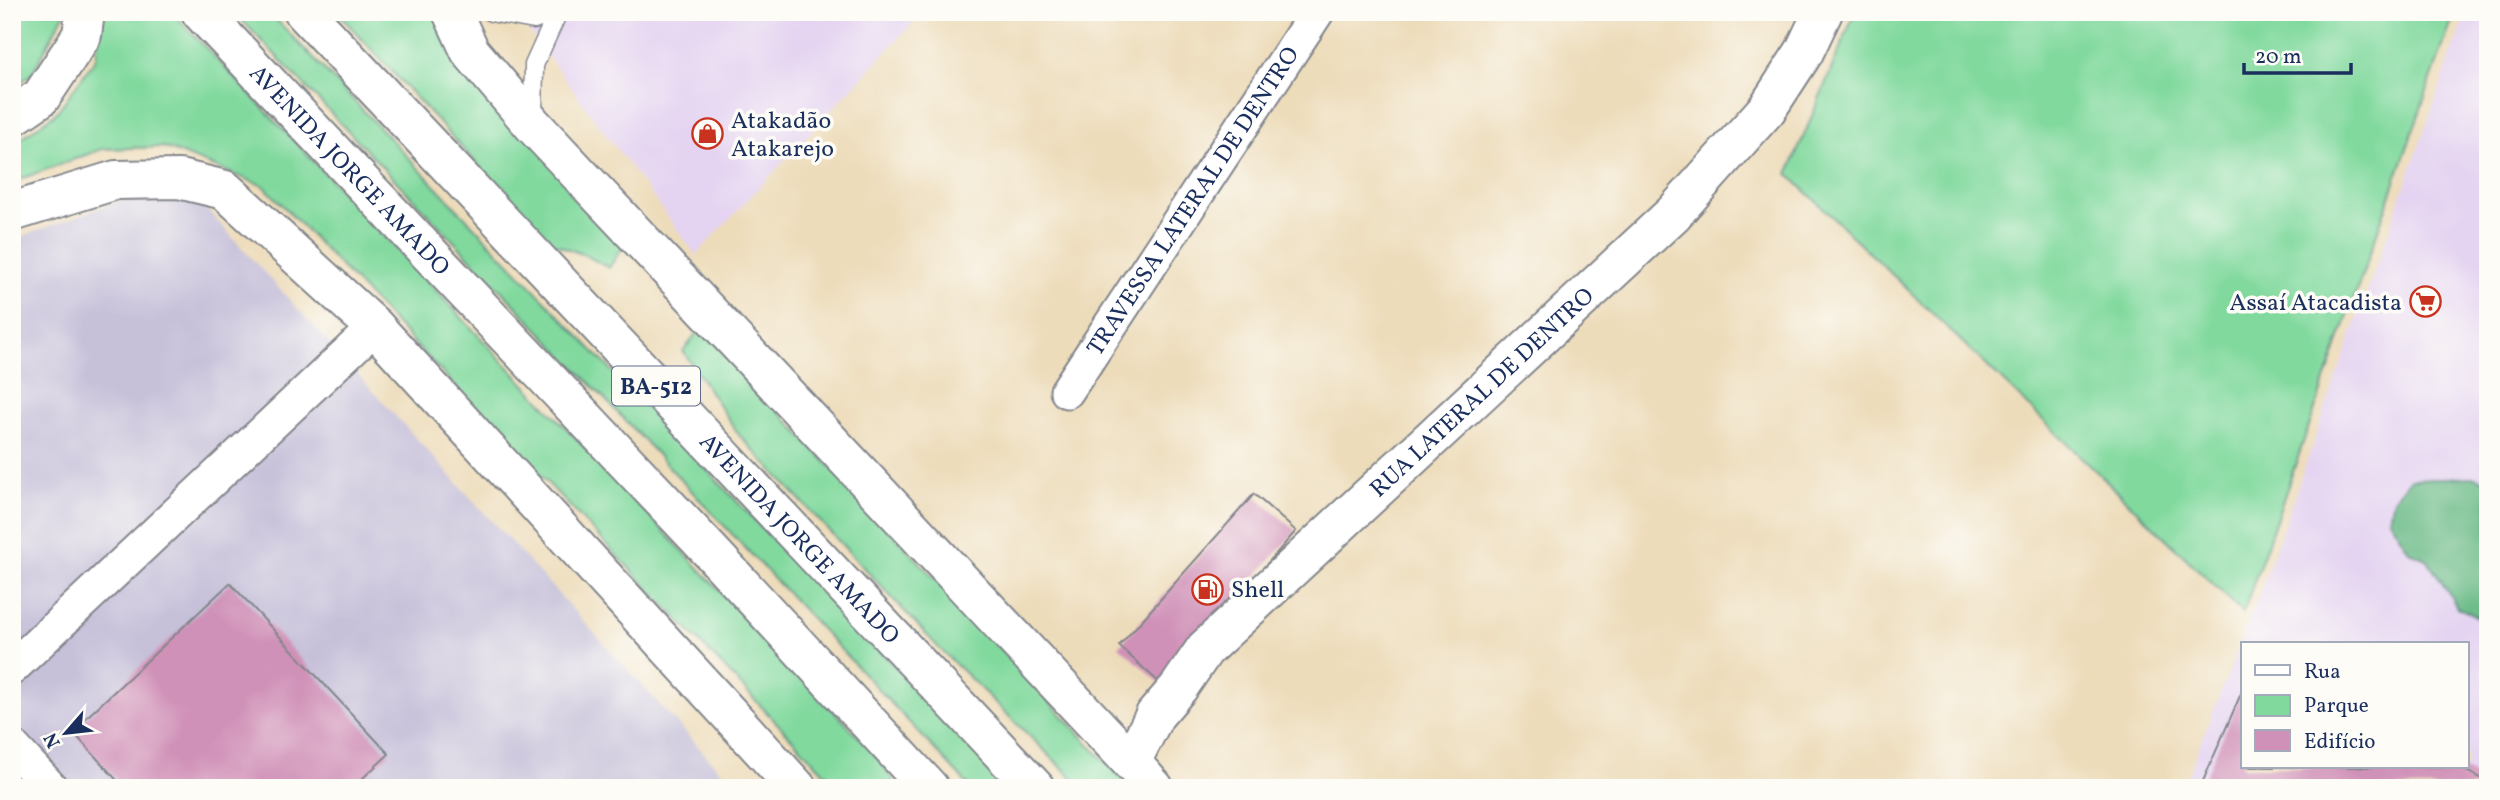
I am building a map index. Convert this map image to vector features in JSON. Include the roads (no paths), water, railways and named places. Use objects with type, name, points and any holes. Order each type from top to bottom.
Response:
[{"type":"main road","points":[[12,117],[41,97],[82,35],[85,12]]},
{"type":"main road","name":"AVENIDA JORGE AMADO","points":[[201,12],[714,555],[929,788]]},
{"type":"main road","name":"AVENIDA JORGE AMADO","points":[[304,12],[1035,788]]},
{"type":"main road","points":[[452,12],[470,51],[533,125],[1143,775]]},
{"type":"main road","name":"RUA LATERAL DE DENTRO","points":[[1143,775],[1155,715],[1179,687],[1205,649],[1673,214],[1768,109],[1804,52],[1823,12]]},
{"type":"main road","points":[[12,212],[116,180],[179,179],[225,190],[375,327],[797,788]]},
{"type":"street","name":"TRAVESSA LATERAL DE DENTRO","points":[[1067,391],[1317,12]]},
{"type":"street","points":[[12,668],[375,327]]},
{"type":"street","points":[[12,746],[51,788]]},
{"type":"lane","points":[[491,12],[534,20],[557,12]]},
{"type":"lane","points":[[533,125],[534,65],[557,12]]},
{"type":"place","name":"Atakadão Atakarejo","points":[[708,134]]},
{"type":"place","name":"Assaí Atacadista","points":[[2425,302]]},
{"type":"place","name":"Shell","points":[[1208,589]]}]
